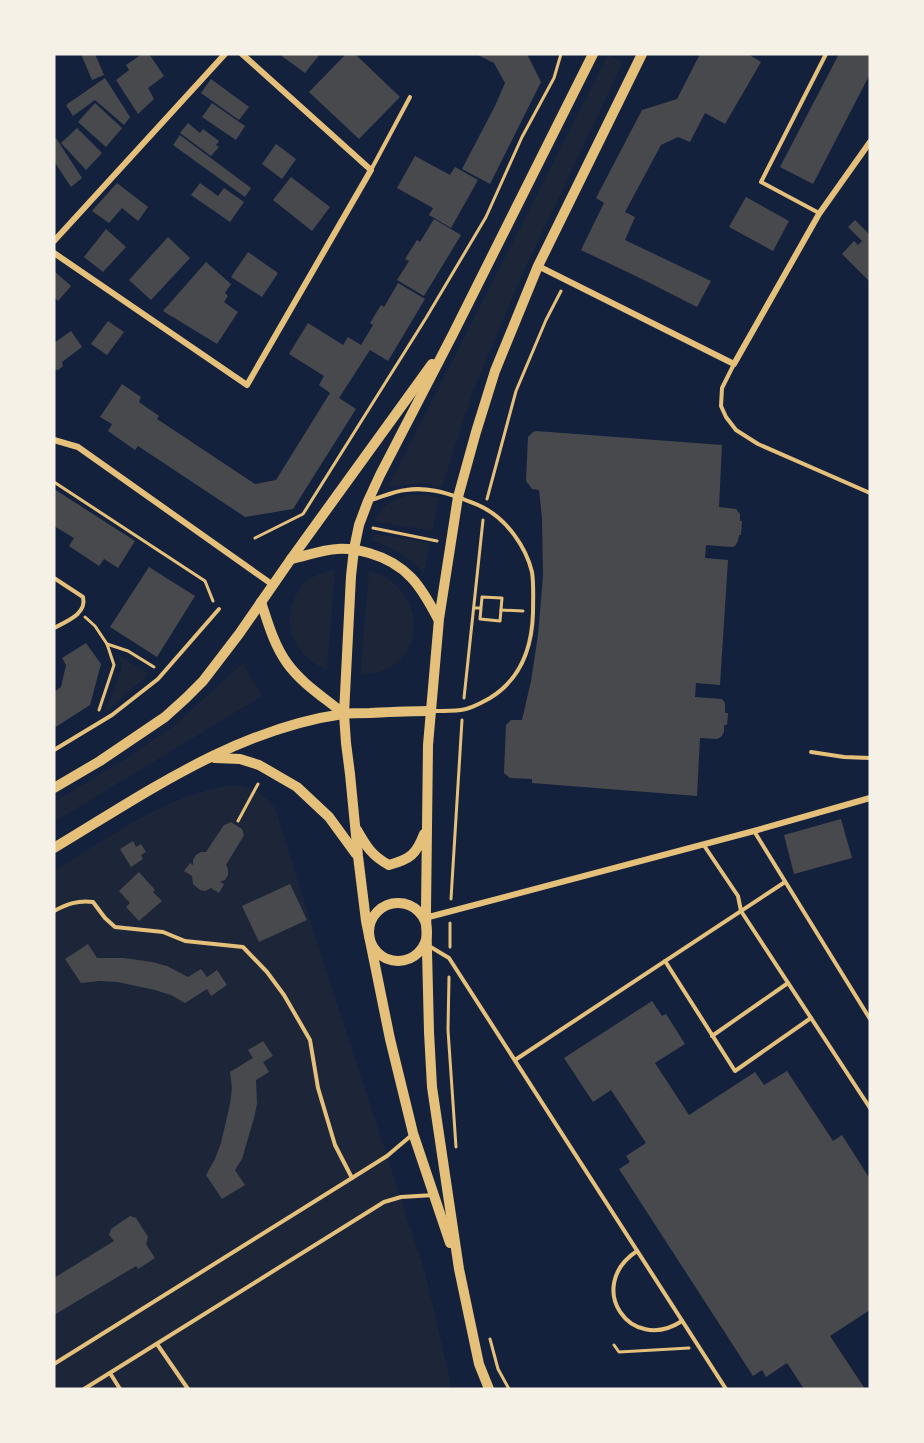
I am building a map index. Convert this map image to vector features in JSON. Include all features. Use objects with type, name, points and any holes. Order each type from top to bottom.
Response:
[{"type":"main road","points":[[459,1269],[413,1133],[390,1040],[369,935],[358,855],[344,714],[354,549],[359,525],[380,475],[593,54]]},
{"type":"main road","points":[[489,1389],[479,1364],[459,1269],[432,1087],[426,929],[427,828],[430,711],[438,619],[458,497],[487,395],[513,323],[538,266],[642,54]]},
{"type":"main road","points":[[54,788],[165,717],[203,681],[453,334]]},
{"type":"main road","points":[[291,559],[336,549],[354,549],[383,557],[401,567],[415,581],[427,597],[438,619]]},
{"type":"main road","points":[[261,602],[273,637],[287,664],[300,678],[344,714]]},
{"type":"main road","points":[[54,848],[166,781],[240,744],[277,730],[298,723],[344,714],[430,711]]},
{"type":"main road","points":[[211,758],[240,759],[260,765],[297,787],[329,817],[358,855]]},
{"type":"main road","points":[[355,828],[368,849],[389,865],[413,855],[427,828]]},
{"type":"main road","points":[[399,903],[417,910],[426,929],[425,945],[412,959],[402,962],[384,958],[371,944],[369,935],[374,916],[380,909],[399,903]]},
{"type":"street","points":[[54,241],[225,54]]},
{"type":"street","points":[[54,253],[247,384],[371,170],[243,54]]},
{"type":"street","points":[[538,266],[734,364],[819,214],[870,142]]},
{"type":"street","points":[[54,440],[78,447],[273,585]]},
{"type":"street","points":[[426,929],[451,910],[754,831],[870,798]]},
{"type":"lane","points":[[819,214],[761,182],[826,54]]},
{"type":"lane","points":[[371,170],[410,97]]},
{"type":"lane","points":[[734,364],[722,388],[721,406],[736,430],[758,444],[870,493]]},
{"type":"lane","points":[[368,501],[404,490],[432,489],[458,497],[485,508],[498,518],[521,544],[528,559],[534,587],[532,634],[519,669],[497,694],[481,704],[463,710],[430,711]]},
{"type":"lane","points":[[54,578],[83,597],[85,603],[74,617],[54,628]]},
{"type":"lane","points":[[54,750],[112,715],[158,679],[219,609]]},
{"type":"lane","points":[[811,752],[870,758]]},
{"type":"lane","points":[[754,831],[870,1019]]},
{"type":"lane","points":[[703,844],[738,897],[741,911],[870,1108]]},
{"type":"lane","points":[[515,1060],[785,882]]},
{"type":"lane","points":[[54,911],[72,903],[93,902],[115,927],[163,932],[185,941],[243,947],[267,972],[284,995],[310,1040],[318,1088],[325,1113],[335,1145],[352,1178]]},
{"type":"lane","points":[[426,929],[449,958],[726,1389]]},
{"type":"lane","points":[[664,961],[735,1071],[811,1018]]},
{"type":"lane","points":[[712,1036],[788,983]]},
{"type":"lane","points":[[54,1364],[387,1156],[413,1133]]},
{"type":"lane","points":[[84,1389],[384,1202],[401,1197],[434,1195]]},
{"type":"lane","points":[[638,1251],[627,1258],[619,1268],[614,1280],[617,1306],[624,1317],[634,1325],[646,1330],[659,1331],[682,1321]]},
{"type":"lane","points":[[157,1344],[188,1389]]},
{"type":"lane","points":[[110,1373],[120,1389]]},
{"type":"path","points":[[255,538],[303,514],[420,328],[486,217],[522,137],[554,78],[561,54]]},
{"type":"path","points":[[456,1146],[448,1030],[451,910],[463,710],[485,508],[516,392],[546,320],[566,281]]},
{"type":"path","points":[[54,482],[205,581],[219,609]]},
{"type":"path","points":[[359,525],[450,544]]},
{"type":"path","points":[[482,597],[502,598],[501,621],[480,619],[481,608],[482,597]]},
{"type":"path","points":[[474,608],[481,608]]},
{"type":"path","points":[[501,610],[533,612]]},
{"type":"path","points":[[80,612],[95,626],[107,644],[114,665],[93,727]]},
{"type":"path","points":[[107,644],[128,651],[163,673]]},
{"type":"path","points":[[238,821],[258,784]]},
{"type":"path","points":[[488,1334],[498,1369],[510,1389]]},
{"type":"path","points":[[615,1345],[619,1352],[700,1348]]},
{"type":"shaded area","points":[[608,55],[623,62],[523,273],[475,386],[442,487],[421,483],[388,487]]},
{"type":"shaded area","points":[[410,495],[439,498],[432,531],[374,521],[389,503]]},
{"type":"shaded area","points":[[375,534],[430,543],[424,573],[400,553],[372,540]]},
{"type":"shaded area","points":[[335,570],[327,669],[307,658],[300,650],[294,641],[290,620],[291,609],[303,584],[316,576]]},
{"type":"shaded area","points":[[369,571],[387,578],[401,590],[410,606],[414,623],[408,650],[399,661],[380,671],[360,675]]},
{"type":"shaded area","points":[[118,655],[149,674],[104,713],[122,667]]},
{"type":"shaded area","points":[[243,663],[262,696],[54,822],[54,802],[130,756],[174,726]]},
{"type":"shaded area","points":[[233,785],[257,792],[275,808],[425,1272],[452,1389],[54,1389],[54,871],[162,807],[209,790]]},
{"type":"building","points":[[81,54],[95,54],[104,75],[92,80]]},
{"type":"building","points":[[142,54],[149,54],[164,76],[148,88],[154,99],[138,114],[116,80],[129,70],[126,65]]},
{"type":"building","points":[[279,54],[320,54],[305,73]]},
{"type":"building","points":[[346,54],[355,54],[400,97],[359,139],[309,92]]},
{"type":"building","points":[[476,54],[527,54],[541,82],[490,184],[462,169],[505,83],[494,63]]},
{"type":"building","points":[[700,54],[748,54],[761,62],[725,124],[705,113],[690,142],[678,137],[661,145],[625,212],[635,217],[625,240],[711,281],[697,307],[581,250],[604,203],[596,198],[642,110],[677,99]]},
{"type":"building","points":[[839,54],[870,54],[870,74],[813,184],[780,167]]},
{"type":"building","points":[[105,78],[130,117],[124,125],[95,100],[73,116],[66,105]]},
{"type":"building","points":[[211,79],[249,107],[239,120],[201,93]]},
{"type":"building","points":[[95,103],[122,128],[106,147],[78,122]]},
{"type":"building","points":[[212,103],[245,126],[236,140],[202,117]]},
{"type":"building","points":[[188,123],[200,133],[203,129],[219,141],[216,145],[219,147],[211,156],[180,133]]},
{"type":"building","points":[[77,128],[102,153],[86,170],[61,143]]},
{"type":"building","points":[[180,135],[251,188],[245,197],[173,145]]},
{"type":"building","points":[[56,138],[82,178],[71,187],[54,161],[54,140]]},
{"type":"building","points":[[276,144],[296,159],[282,179],[262,164]]},
{"type":"building","points":[[415,156],[450,175],[455,167],[478,180],[451,228],[429,215],[433,208],[397,188]]},
{"type":"building","points":[[291,177],[330,207],[312,231],[273,200]]},
{"type":"building","points":[[117,183],[148,207],[138,221],[122,208],[109,223],[92,211]]},
{"type":"building","points":[[200,183],[218,196],[224,188],[244,202],[230,222],[191,195]]},
{"type":"building","points":[[746,197],[789,221],[773,251],[729,227]]},
{"type":"building","points":[[434,219],[461,235],[424,296],[397,280],[409,261],[405,259],[417,240],[420,242]]},
{"type":"building","points":[[855,220],[870,235],[870,282],[842,254],[854,241],[858,245],[862,241],[848,227]]},
{"type":"building","points":[[106,229],[126,247],[103,272],[84,257]]},
{"type":"building","points":[[168,237],[190,258],[151,300],[129,280]]},
{"type":"building","points":[[248,252],[278,273],[262,297],[231,277]]},
{"type":"building","points":[[206,262],[231,284],[225,293],[228,296],[224,302],[238,312],[217,344],[163,311]]},
{"type":"building","points":[[54,271],[71,286],[58,301],[54,297]]},
{"type":"building","points":[[398,283],[425,299],[388,361],[370,350],[339,398],[356,409],[293,509],[245,517],[138,446],[135,450],[108,431],[112,424],[100,417],[122,384],[141,397],[139,402],[159,416],[157,419],[255,484],[276,480],[330,393],[319,385],[324,376],[289,354],[308,323],[343,345],[348,337],[361,345],[373,325],[370,323],[381,305],[384,307]]},
{"type":"building","points":[[108,321],[124,332],[107,355],[91,344]]},
{"type":"building","points":[[71,331],[82,347],[62,362],[63,366],[58,370],[54,369],[54,343]]},
{"type":"building","points":[[536,431],[722,445],[719,507],[736,509],[742,521],[741,535],[735,546],[706,545],[705,558],[728,560],[720,685],[696,683],[695,697],[722,699],[725,703],[725,713],[728,713],[727,725],[724,725],[721,737],[717,739],[700,738],[697,796],[532,783],[532,779],[510,778],[504,773],[506,725],[511,720],[522,720],[538,635],[543,576],[542,518],[539,490],[532,489],[526,481],[528,437]]},
{"type":"building","points":[[54,489],[135,541],[118,568],[104,559],[99,566],[69,546],[74,538],[54,526]]},
{"type":"building","points":[[149,567],[195,596],[157,657],[110,627]]},
{"type":"building","points":[[86,643],[101,664],[90,705],[54,728],[54,692],[61,687],[66,665],[62,658]]},
{"type":"building","points":[[841,819],[852,858],[794,874],[784,835]]},
{"type":"building","points":[[231,822],[242,829],[244,835],[226,865],[228,875],[220,882],[224,884],[219,893],[211,888],[205,891],[200,890],[193,884],[192,876],[184,871],[190,863],[193,865],[196,855],[206,852],[224,825]]},
{"type":"building","points":[[133,841],[136,847],[141,844],[146,852],[141,855],[143,859],[131,867],[120,849]]},
{"type":"building","points":[[139,872],[162,901],[139,921],[126,907],[130,903],[119,891]]},
{"type":"building","points":[[290,884],[307,920],[259,942],[242,906]]},
{"type":"building","points":[[88,944],[97,958],[124,958],[152,962],[167,966],[188,977],[201,969],[207,977],[217,970],[227,985],[211,996],[207,989],[185,1003],[155,990],[117,982],[81,983],[65,959]]},
{"type":"building","points":[[652,1001],[662,1016],[666,1014],[685,1044],[655,1063],[689,1115],[755,1072],[764,1085],[787,1071],[833,1141],[842,1135],[870,1179],[870,1310],[830,1336],[865,1389],[804,1389],[787,1363],[766,1377],[762,1370],[753,1376],[619,1169],[630,1162],[626,1156],[646,1143],[611,1090],[593,1102],[564,1058]]},
{"type":"building","points":[[263,1041],[273,1056],[263,1062],[269,1072],[256,1080],[257,1104],[254,1118],[242,1159],[235,1170],[245,1185],[222,1199],[206,1175],[221,1143],[230,1104],[232,1088],[230,1072],[253,1058],[248,1050]]},
{"type":"building","points":[[130,1216],[136,1218],[148,1237],[146,1244],[155,1258],[138,1269],[136,1266],[54,1315],[54,1278],[114,1241],[109,1235],[111,1229]]}]
